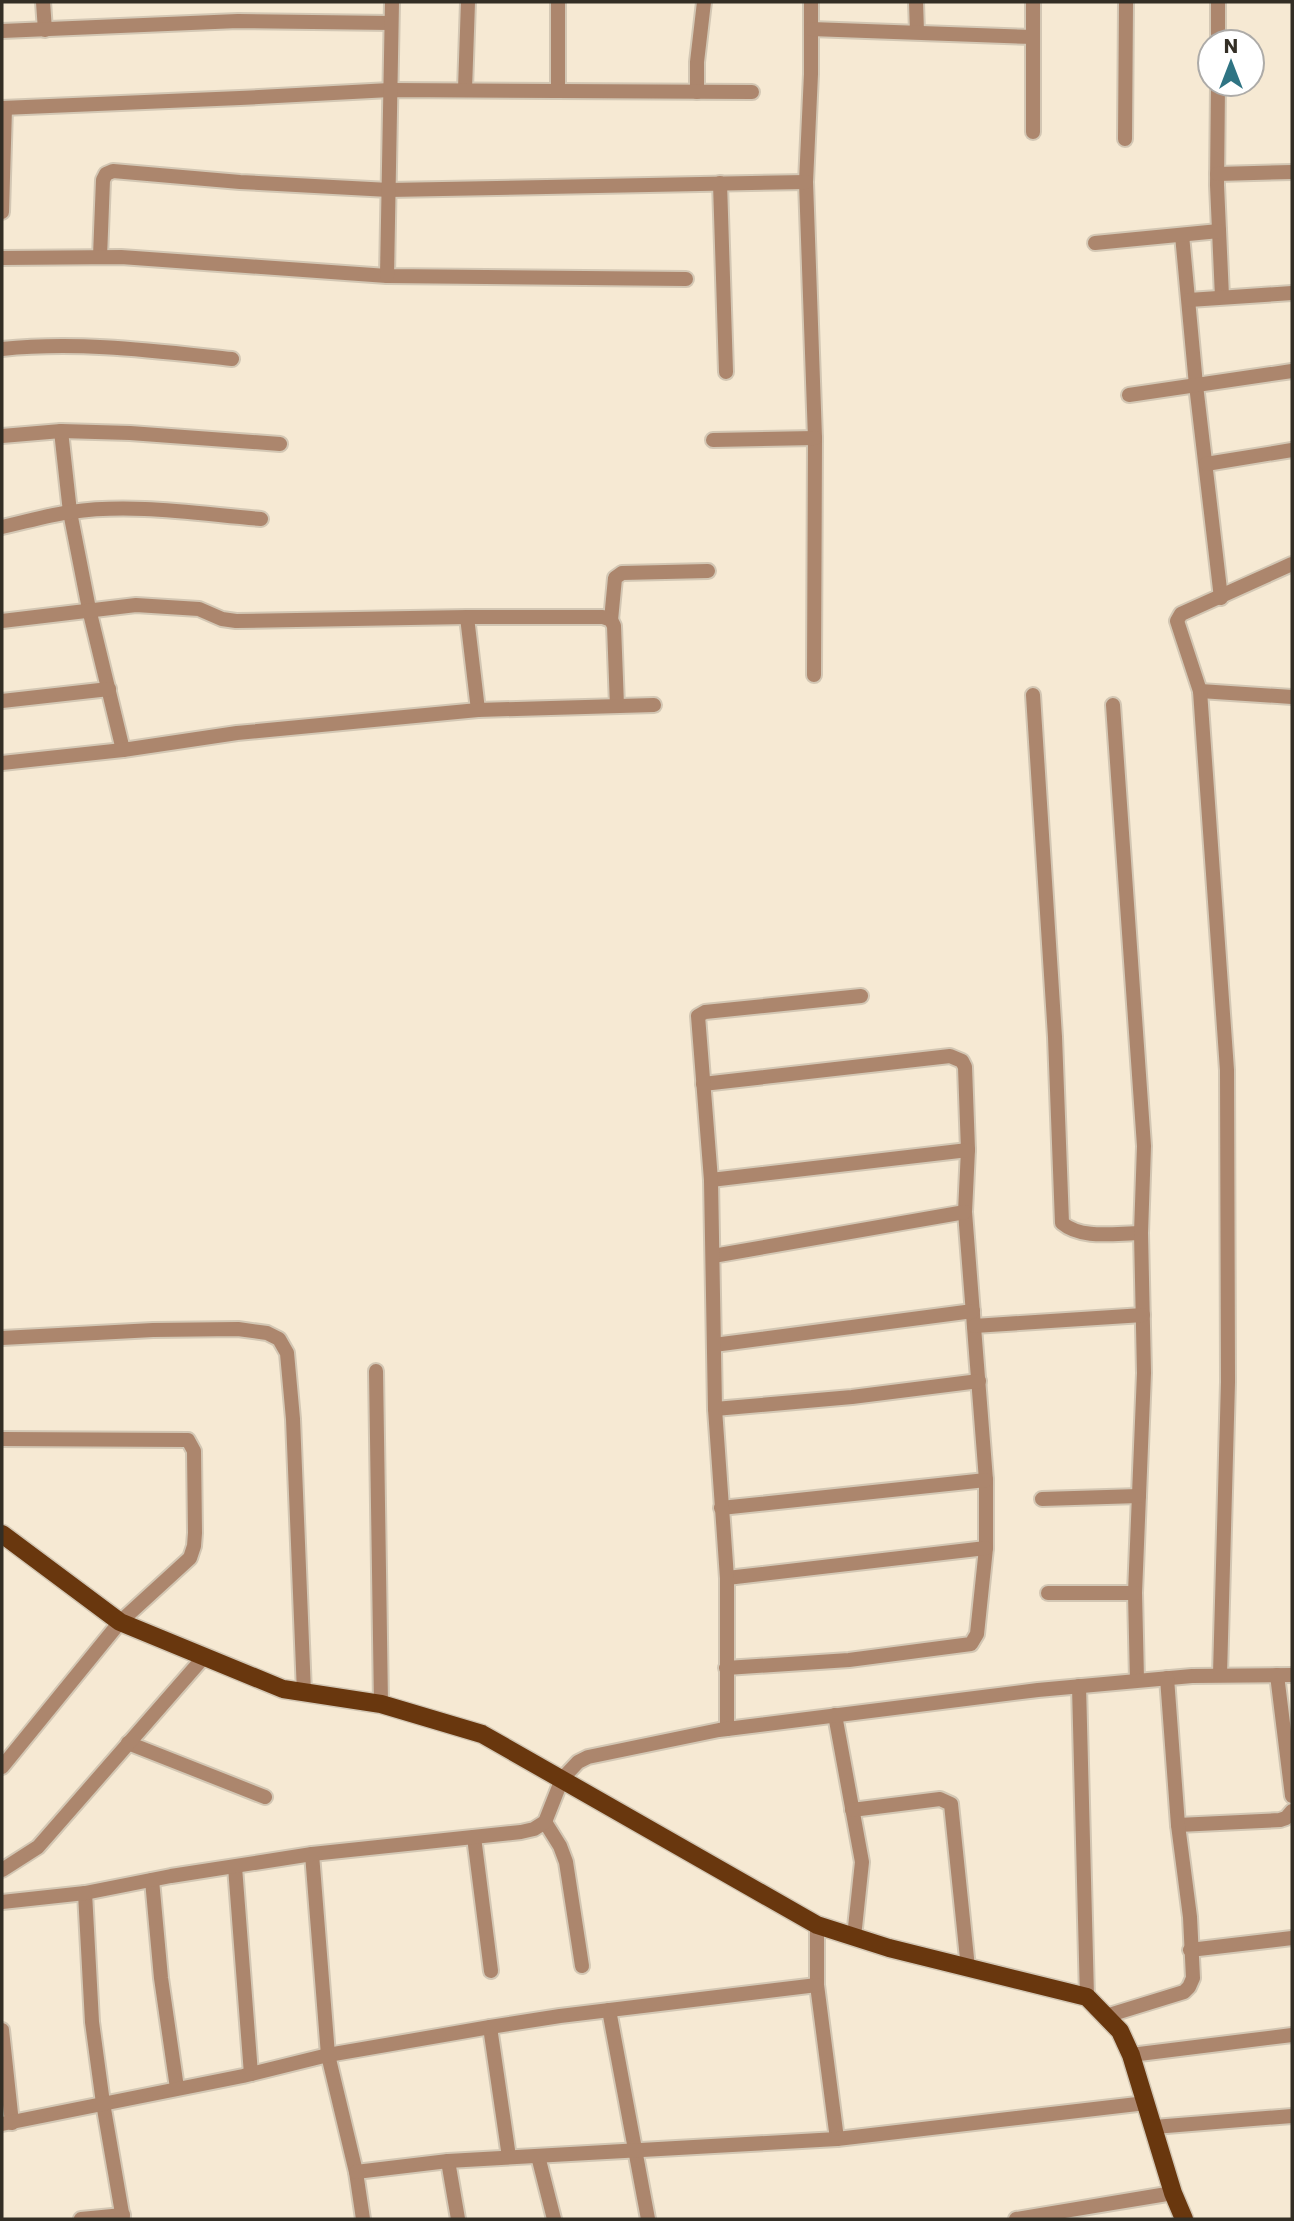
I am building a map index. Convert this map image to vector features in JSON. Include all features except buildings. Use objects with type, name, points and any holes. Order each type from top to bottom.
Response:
[{"type":"main road","points":[[2,1534],[120,1622],[283,1689],[381,1704],[482,1734],[817,1925],[889,1948],[1087,1997],[1120,2031],[1131,2055],[1173,2193],[1184,2219]]},
{"type":"street","points":[[43,2],[45,30]]},
{"type":"street","points":[[387,276],[392,2]]},
{"type":"street","points":[[465,89],[468,2]]},
{"type":"street","points":[[558,2],[558,90]]},
{"type":"street","points":[[697,92],[697,62],[704,2]]},
{"type":"street","points":[[811,2],[806,182],[815,438],[814,675]]},
{"type":"street","points":[[916,2],[918,32]]},
{"type":"street","points":[[1033,2],[1033,132]]},
{"type":"street","points":[[1125,139],[1126,2]]},
{"type":"street","points":[[1218,2],[1218,28]]},
{"type":"street","points":[[2,31],[238,21],[391,23]]},
{"type":"street","points":[[811,29],[1033,37]]},
{"type":"street","points":[[2,212],[4,108],[390,89],[752,92]]},
{"type":"street","points":[[1218,98],[1217,174],[1222,297]]},
{"type":"street","points":[[100,257],[103,180],[106,174],[114,171],[240,182],[389,190],[806,182]]},
{"type":"street","points":[[1217,174],[1292,172]]},
{"type":"street","points":[[720,183],[726,372]]},
{"type":"street","points":[[1095,243],[1219,231]]},
{"type":"street","points":[[1182,234],[1196,385],[1221,598]]},
{"type":"street","points":[[2,257],[100,257],[387,276],[686,279]]},
{"type":"street","points":[[1189,300],[1292,293]]},
{"type":"street","points":[[2,349],[67,344],[232,359]]},
{"type":"street","points":[[1129,395],[1292,371]]},
{"type":"street","points":[[2,436],[61,431],[167,435],[279,444]]},
{"type":"street","points":[[61,431],[70,512],[89,609],[122,750]]},
{"type":"street","points":[[713,440],[815,438]]},
{"type":"street","points":[[1206,464],[1292,450]]},
{"type":"street","points":[[2,527],[70,512],[131,510],[261,519]]},
{"type":"street","points":[[1220,1675],[1228,1382],[1227,1070],[1196,678],[1177,621],[1181,614],[1292,564]]},
{"type":"street","points":[[618,706],[614,626],[611,620],[615,579],[622,573],[708,571]]},
{"type":"street","points":[[2,621],[136,605],[200,609],[222,620],[236,621],[467,617],[603,617],[611,620]]},
{"type":"street","points":[[467,617],[478,710]]},
{"type":"street","points":[[1196,678],[1292,697]]},
{"type":"street","points":[[2,701],[109,689]]},
{"type":"street","points":[[1033,695],[1055,1037],[1062,1223],[1070,1230],[1081,1233],[1141,1233]]},
{"type":"street","points":[[2,763],[122,750],[237,733],[478,710],[654,705]]},
{"type":"street","points":[[1113,705],[1144,1146],[1141,1233],[1144,1373],[1135,1593],[1137,1680]]},
{"type":"street","points":[[727,1729],[727,1578],[715,1409],[711,1180],[697,1021],[701,1013],[861,996]]},
{"type":"street","points":[[703,1084],[950,1056],[959,1058],[965,1067],[968,1150],[965,1212],[986,1480],[986,1548],[977,1634],[971,1644],[849,1660],[726,1668]]},
{"type":"street","points":[[711,1180],[968,1150]]},
{"type":"street","points":[[713,1256],[965,1212]]},
{"type":"street","points":[[714,1345],[974,1318],[1143,1315]]},
{"type":"street","points":[[2,1338],[153,1330],[237,1329],[267,1333],[279,1339],[288,1353],[293,1419],[304,1693]]},
{"type":"street","points":[[376,1371],[381,1704]]},
{"type":"street","points":[[715,1409],[852,1397],[979,1381]]},
{"type":"street","points":[[2,1439],[188,1440],[192,1445],[195,1533],[190,1558],[120,1622],[2,1767]]},
{"type":"street","points":[[720,1508],[986,1480]]},
{"type":"street","points":[[1042,1499],[1139,1496]]},
{"type":"street","points":[[727,1578],[986,1548]]},
{"type":"street","points":[[1048,1593],[1135,1593]]},
{"type":"street","points":[[2,1870],[38,1847],[204,1657]]},
{"type":"street","points":[[2,1902],[85,1893],[312,1854],[534,1829],[545,1822],[562,1779],[578,1762],[598,1754],[727,1729],[1137,1680],[1220,1675],[1292,1675]]},
{"type":"street","points":[[1277,1675],[1292,1796]]},
{"type":"street","points":[[1106,2016],[1184,1992],[1193,1978],[1190,1917],[1178,1825],[1167,1678]]},
{"type":"street","points":[[1079,1686],[1087,1997]]},
{"type":"street","points":[[835,1716],[862,1862],[855,1937]]},
{"type":"street","points":[[128,1743],[265,1797]]},
{"type":"street","points":[[852,1810],[940,1799],[951,1804],[968,1968]]},
{"type":"street","points":[[1178,1825],[1280,1820],[1292,1811]]},
{"type":"street","points":[[545,1822],[560,1846],[566,1862],[582,1966]]},
{"type":"street","points":[[474,1837],[492,1971]]},
{"type":"street","points":[[312,1854],[328,2055],[356,2172],[363,2219]]},
{"type":"street","points":[[235,1867],[251,2074]]},
{"type":"street","points":[[152,1880],[161,1978],[177,2088]]},
{"type":"street","points":[[81,2219],[123,2217],[92,2022],[85,1893]]},
{"type":"street","points":[[817,1925],[817,1985],[836,2139]]},
{"type":"street","points":[[1190,1950],[1292,1938]]},
{"type":"street","points":[[2,2031],[7,2124],[251,2074],[328,2055],[490,2027],[817,1985]]},
{"type":"street","points":[[609,2010],[648,2219]]},
{"type":"street","points":[[490,2027],[509,2157]]},
{"type":"street","points":[[1131,2055],[1292,2035]]},
{"type":"street","points":[[356,2172],[448,2161],[836,2139],[1146,2103]]},
{"type":"street","points":[[1154,2127],[1292,2116]]},
{"type":"street","points":[[538,2156],[554,2219]]},
{"type":"street","points":[[448,2161],[458,2219]]},
{"type":"street","points":[[1016,2219],[1047,2217],[1173,2193]]}]
